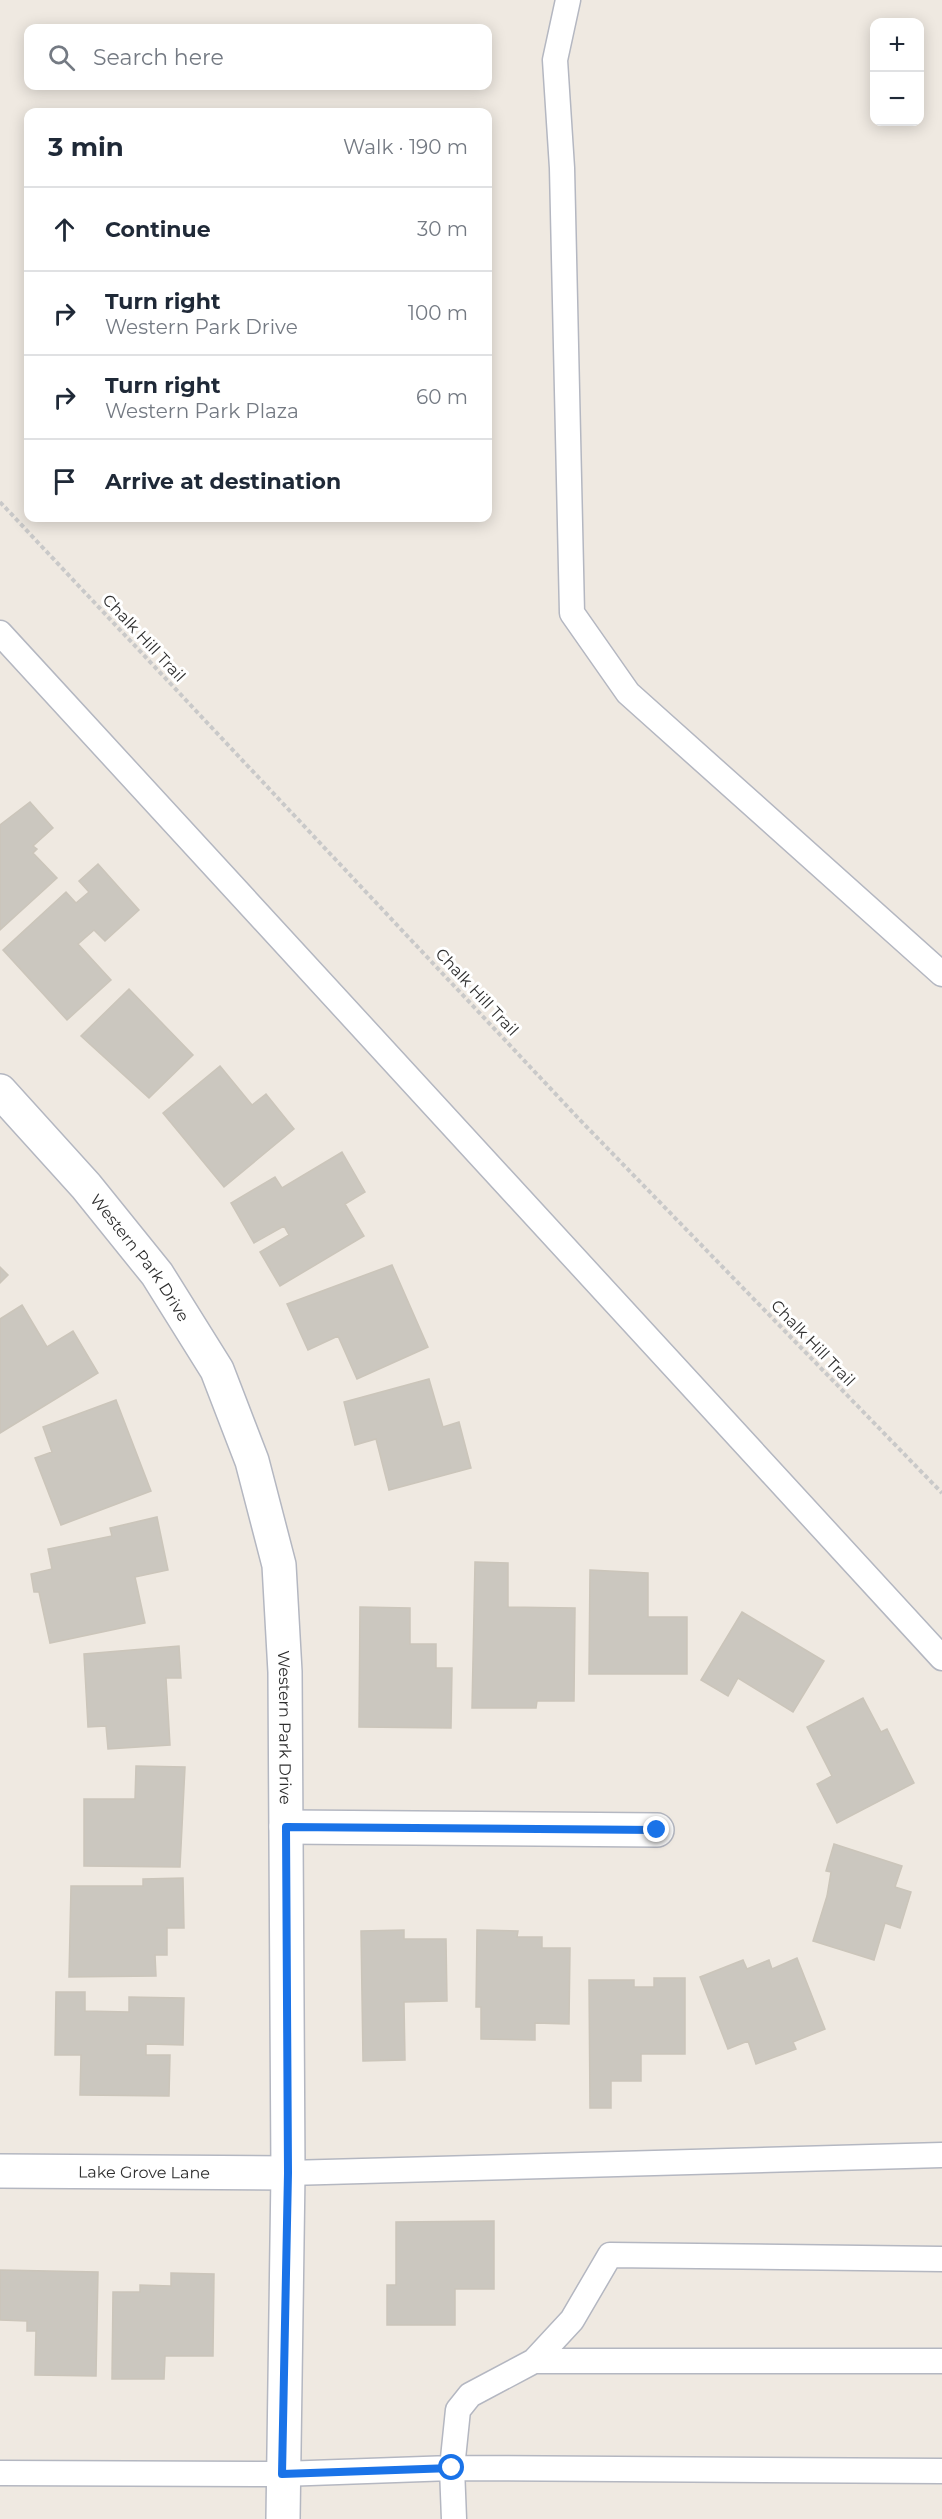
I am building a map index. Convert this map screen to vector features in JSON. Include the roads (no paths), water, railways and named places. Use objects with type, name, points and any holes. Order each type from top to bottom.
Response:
[{"type":"street","name":"Western Park Drive","points":[[0,1091],[86,1186],[158,1274],[217,1370],[249,1451],[279,1565],[285,1672],[288,2173],[283,2519]]},
{"type":"street","points":[[286,1827],[657,1830]]},
{"type":"street","name":"Lake Grove Lane","points":[[0,2171],[288,2173]]},
{"type":"lane","points":[[568,0],[555,60],[562,168],[572,613],[628,693],[942,974]]},
{"type":"lane","points":[[0,633],[942,1659]]},
{"type":"lane","points":[[288,2173],[942,2155]]},
{"type":"lane","points":[[454,2519],[452,2468],[458,2410],[470,2395],[534,2361],[572,2320],[610,2255],[942,2259]]},
{"type":"lane","points":[[534,2361],[942,2361]]},
{"type":"lane","points":[[0,2473],[282,2474],[452,2468],[942,2471]]}]
